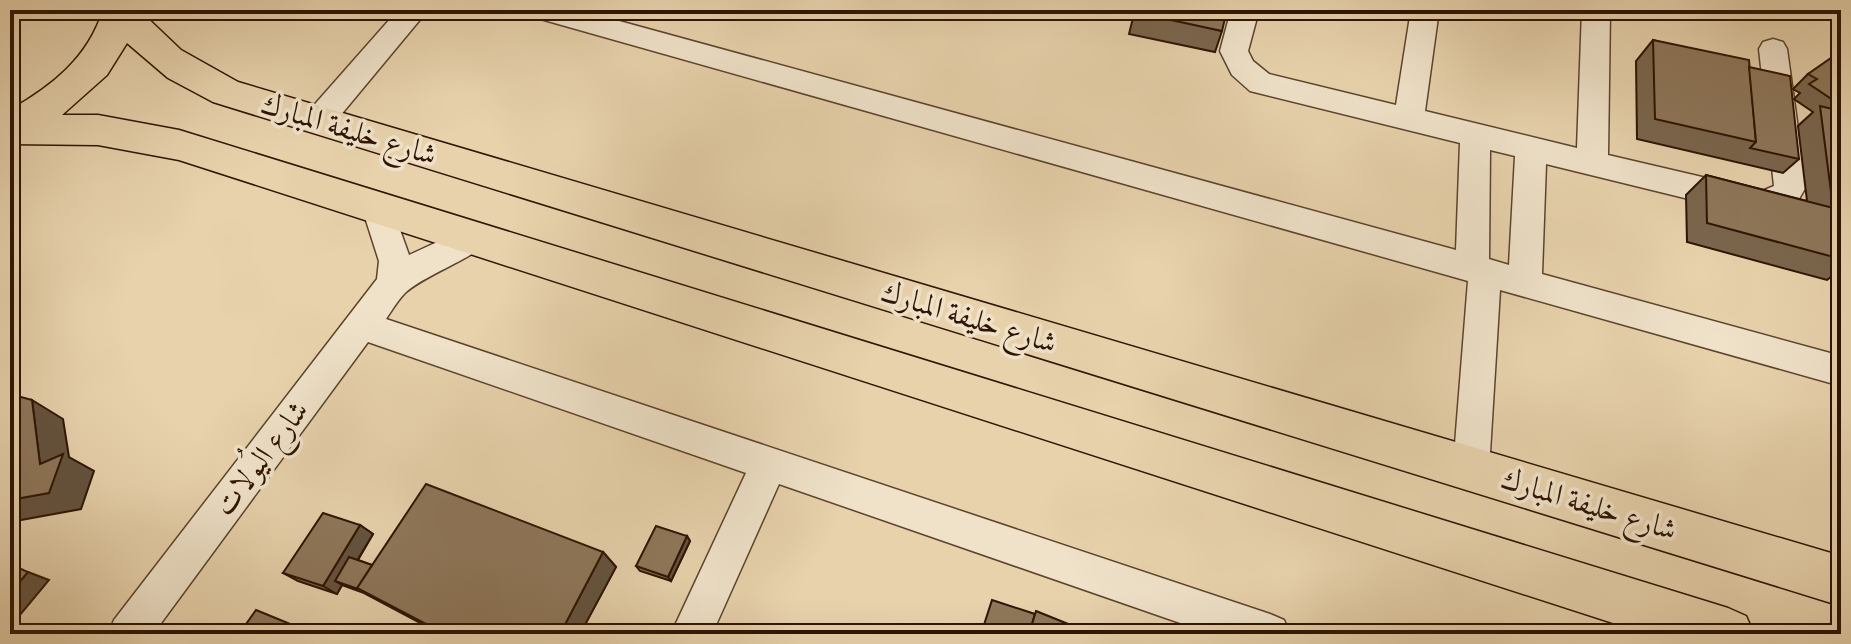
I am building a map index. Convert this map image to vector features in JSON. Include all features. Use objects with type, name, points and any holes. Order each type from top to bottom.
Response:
[{"type":"main road","name":"شارع خليفة المبارك","points":[[121,11],[152,49],[197,80],[226,92],[1841,581]]},
{"type":"main road","points":[[10,128],[39,112],[88,72],[105,51],[121,11]]},
{"type":"main road","points":[[10,128],[98,130],[179,145],[1728,634]]},
{"type":"street","points":[[319,120],[414,10]]},
{"type":"street","points":[[544,10],[1841,371]]},
{"type":"street","points":[[1245,10],[1234,51],[1242,68],[1250,76],[1272,87],[1750,202],[1773,204],[1782,200],[1790,187],[1773,49]]},
{"type":"street","points":[[1409,120],[1425,10]]},
{"type":"street","points":[[1592,165],[1596,10]]},
{"type":"street","points":[[1471,469],[1478,271],[1475,136]]},
{"type":"street","points":[[1525,284],[1531,150]]},
{"type":"street","points":[[378,208],[395,261],[393,283]]},
{"type":"street","name":"شارع اليُولات","points":[[128,634],[393,283],[432,257],[474,238]]},
{"type":"street","points":[[361,325],[1270,634]]},
{"type":"street","points":[[691,634],[770,463]]},
{"type":"building","points":[[1135,10],[1227,10],[1222,31]]},
{"type":"building","points":[[1653,40],[1749,60],[1756,142],[1655,119]]},
{"type":"building","points":[[1831,58],[1841,64],[1841,94],[1839,92],[1830,98],[1809,84],[1817,79],[1808,74]]},
{"type":"building","points":[[1749,67],[1790,76],[1799,159],[1750,148],[1756,142]]},
{"type":"building","points":[[1820,106],[1841,111],[1841,194],[1831,192]]},
{"type":"building","points":[[1706,175],[1841,210],[1841,259],[1707,223]]},
{"type":"building","points":[[10,394],[32,400],[40,464],[63,454],[49,493],[10,500]]},
{"type":"building","points":[[426,484],[603,552],[560,634],[445,634],[357,588]]},
{"type":"building","points":[[323,513],[360,525],[323,586],[283,573]]},
{"type":"building","points":[[656,526],[687,536],[668,577],[636,566]]},
{"type":"building","points":[[349,557],[372,565],[358,589],[335,581]]},
{"type":"building","points":[[10,564],[28,572],[10,593]]},
{"type":"building","points":[[992,600],[1035,614],[1029,634],[981,634]]},
{"type":"building","points":[[256,610],[295,626],[289,634],[239,634]]},
{"type":"building","points":[[1036,611],[1093,634],[1029,634]]}]
